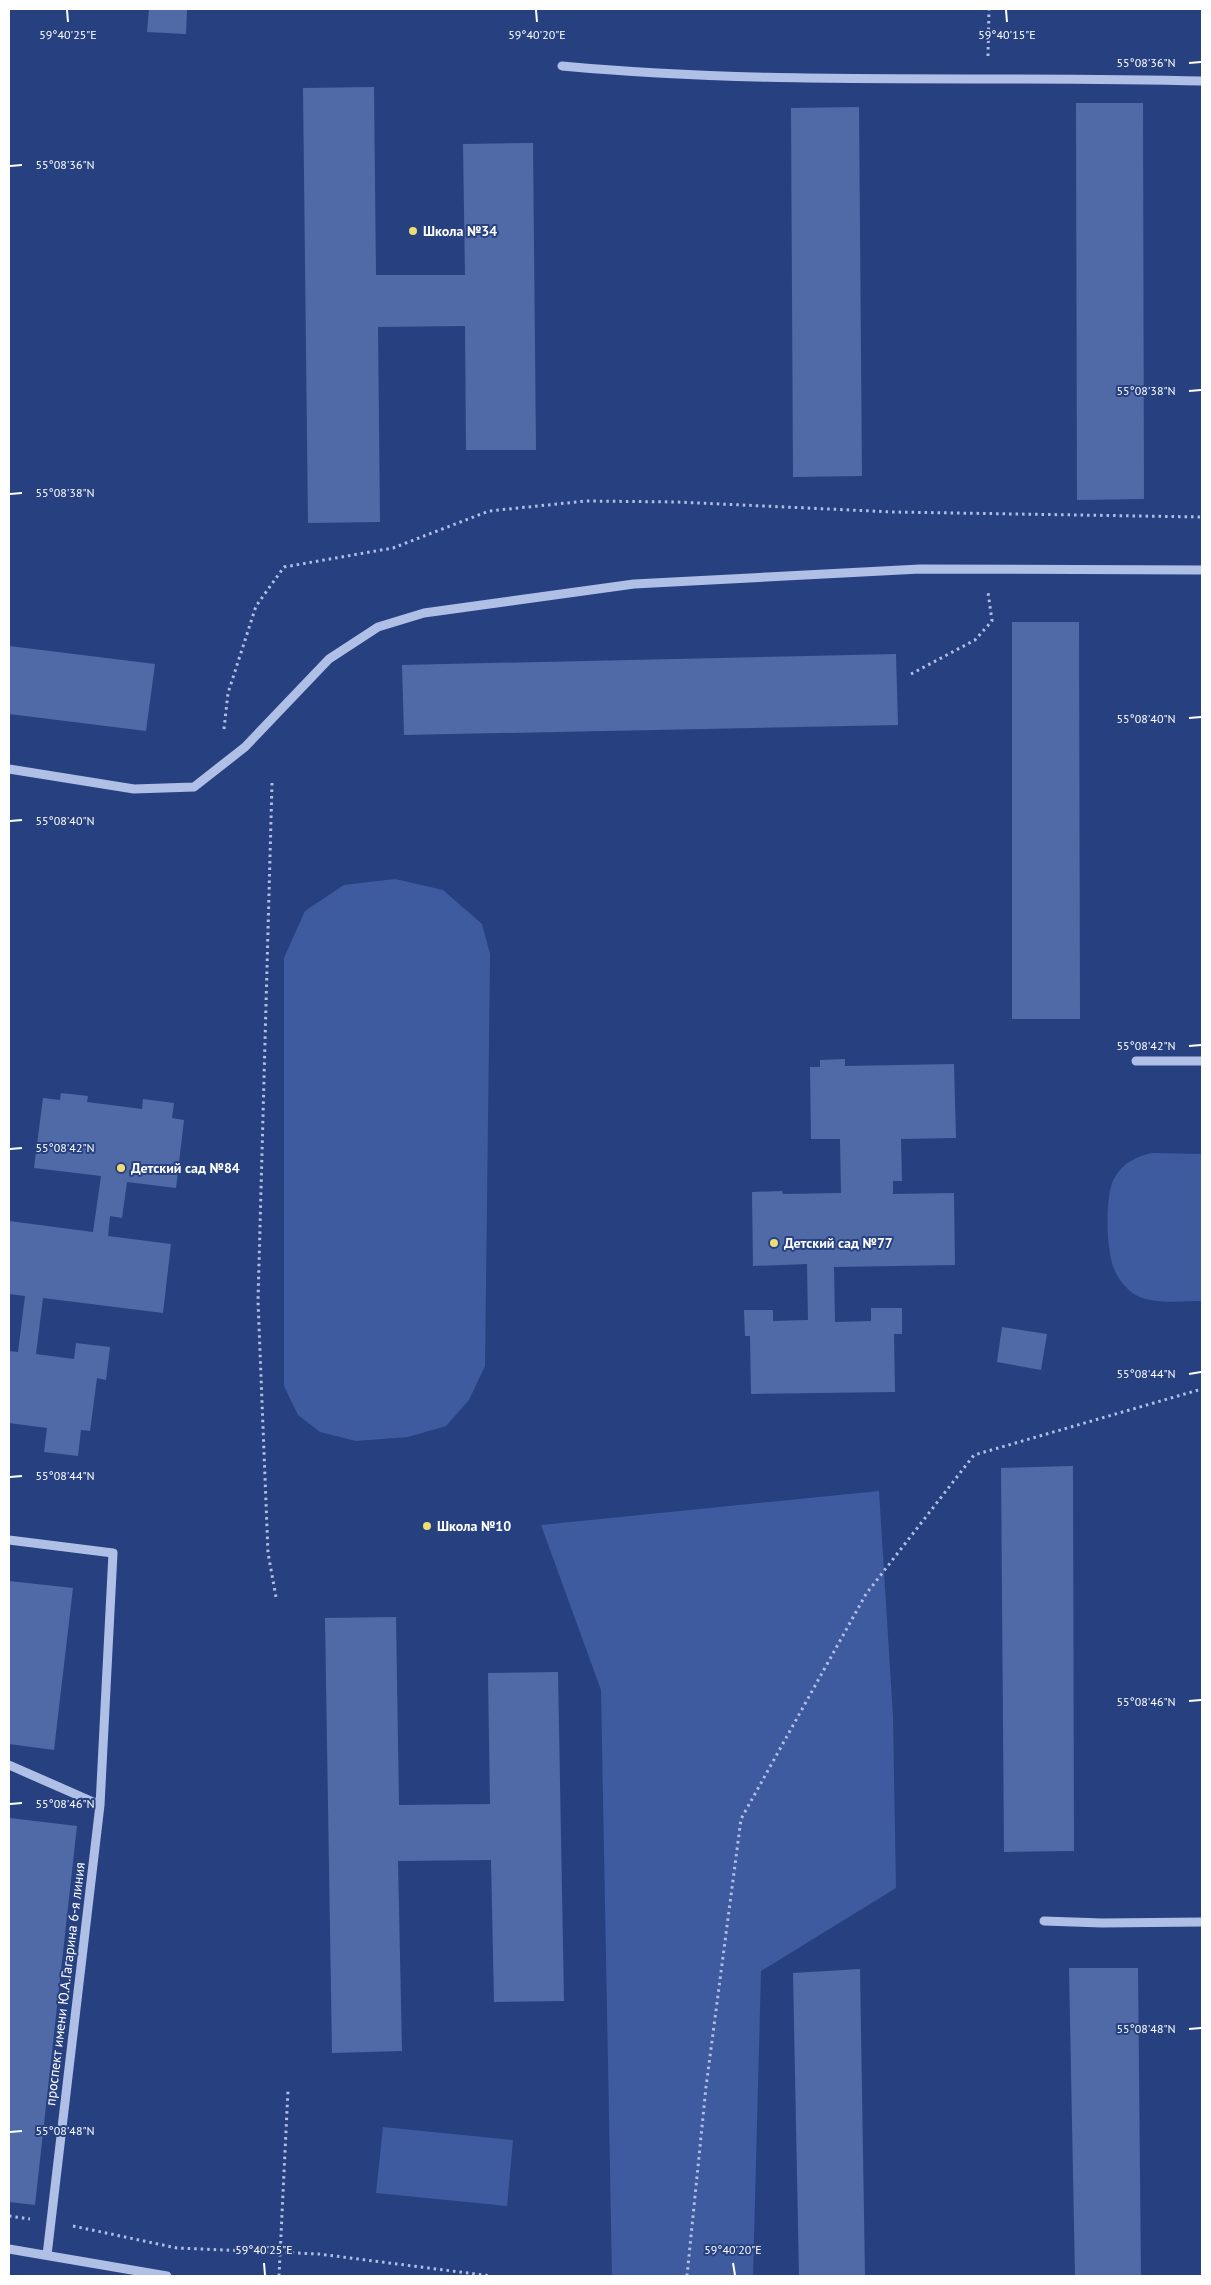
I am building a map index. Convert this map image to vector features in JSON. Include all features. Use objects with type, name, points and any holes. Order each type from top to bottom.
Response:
[{"type":"street","points":[[562,66],[650,74],[1202,81]]},
{"type":"street","points":[[9,769],[134,789],[194,787],[244,747],[329,659],[378,627],[424,613],[634,584],[920,569],[1202,570]]},
{"type":"street","points":[[1136,1061],[1202,1061]]},
{"type":"street","name":"проспект имени Ю.А.Гагарина 6-я линия","points":[[9,1540],[113,1553],[100,1805],[47,2255]]},
{"type":"street","points":[[9,1765],[100,1805]]},
{"type":"street","points":[[1044,1921],[1102,1923],[1202,1922]]},
{"type":"street","points":[[9,2249],[167,2276]]},
{"type":"path","points":[[988,78],[989,9]]},
{"type":"path","points":[[224,729],[228,693],[256,606],[284,567],[393,548],[489,511],[586,501],[677,502],[894,512],[1202,517]]},
{"type":"path","points":[[911,674],[975,640],[992,621],[985,570]]},
{"type":"path","points":[[272,783],[258,1301],[268,1553],[276,1597]]},
{"type":"path","points":[[687,2276],[706,2087],[741,1819],[866,1594],[974,1455],[1202,1389]]},
{"type":"path","points":[[279,2276],[288,2090]]},
{"type":"path","points":[[9,2216],[51,2221],[176,2248],[319,2254],[491,2276]]},
{"type":"shaded area","points":[[395,879],[443,890],[482,924],[490,954],[485,1366],[469,1400],[446,1426],[408,1437],[356,1441],[320,1432],[298,1415],[284,1386],[284,958],[305,911],[344,885]]},
{"type":"shaded area","points":[[1152,1153],[1202,1154],[1202,1301],[1167,1302],[1149,1300],[1134,1294],[1123,1284],[1112,1262],[1108,1238],[1108,1209],[1111,1185],[1126,1164],[1136,1158]]},
{"type":"shaded area","points":[[879,1491],[893,1717],[896,1888],[761,1971],[753,2276],[612,2276],[601,1690],[541,1525]]},
{"type":"shaded area","points":[[383,2127],[513,2140],[507,2206],[376,2193]]},
{"type":"building","points":[[149,9],[187,9],[186,34],[147,32]]},
{"type":"building","points":[[374,87],[376,275],[465,275],[463,144],[533,143],[536,450],[466,450],[465,326],[378,327],[380,522],[308,523],[303,88]]},
{"type":"building","points":[[1076,103],[1143,103],[1144,499],[1077,500]]},
{"type":"building","points":[[859,107],[862,476],[793,477],[791,108]]},
{"type":"building","points":[[1012,622],[1079,622],[1080,1019],[1012,1019]]},
{"type":"building","points":[[9,646],[155,664],[146,731],[9,714]]},
{"type":"building","points":[[896,654],[898,725],[404,735],[402,665]]},
{"type":"building","points":[[845,1059],[845,1066],[954,1064],[956,1138],[901,1139],[902,1181],[893,1181],[893,1194],[954,1193],[955,1265],[834,1267],[835,1322],[871,1321],[871,1308],[902,1308],[902,1334],[894,1334],[895,1392],[751,1394],[750,1336],[745,1336],[744,1310],[773,1310],[773,1321],[808,1320],[807,1264],[753,1266],[752,1192],[782,1191],[783,1194],[841,1193],[840,1139],[811,1139],[810,1067],[820,1067],[820,1060]]},
{"type":"building","points":[[61,1093],[88,1096],[87,1102],[142,1109],[143,1099],[174,1103],[172,1118],[184,1120],[176,1188],[127,1182],[122,1218],[110,1216],[108,1236],[171,1244],[163,1313],[43,1298],[36,1354],[74,1359],[76,1343],[110,1347],[106,1380],[97,1378],[90,1431],[81,1430],[78,1456],[44,1452],[47,1428],[9,1423],[9,1351],[18,1352],[25,1296],[9,1294],[9,1221],[93,1232],[101,1176],[34,1168],[43,1098],[60,1100]]},
{"type":"building","points":[[1002,1327],[1047,1334],[1041,1370],[997,1362]]},
{"type":"building","points":[[1073,1466],[1074,1851],[1004,1852],[1001,1468]]},
{"type":"building","points":[[9,1581],[73,1588],[54,1750],[9,1744]]},
{"type":"building","points":[[396,1617],[399,1805],[490,1804],[488,1673],[558,1672],[564,2001],[494,2002],[491,1860],[398,1861],[402,2051],[332,2053],[325,1618]]},
{"type":"building","points":[[10,1818],[77,1826],[35,2205],[9,2202]]},
{"type":"building","points":[[1069,1968],[1138,1968],[1141,2276],[1075,2276]]},
{"type":"building","points":[[860,1969],[865,2276],[799,2276],[793,1973]]},
{"type":"place","name":"Школа №34","points":[[413,231]]},
{"type":"place","name":"Детский сад №84","points":[[121,1168]]},
{"type":"place","name":"Детский сад №77","points":[[774,1243]]},
{"type":"place","name":"Школа №10","points":[[427,1526]]}]
